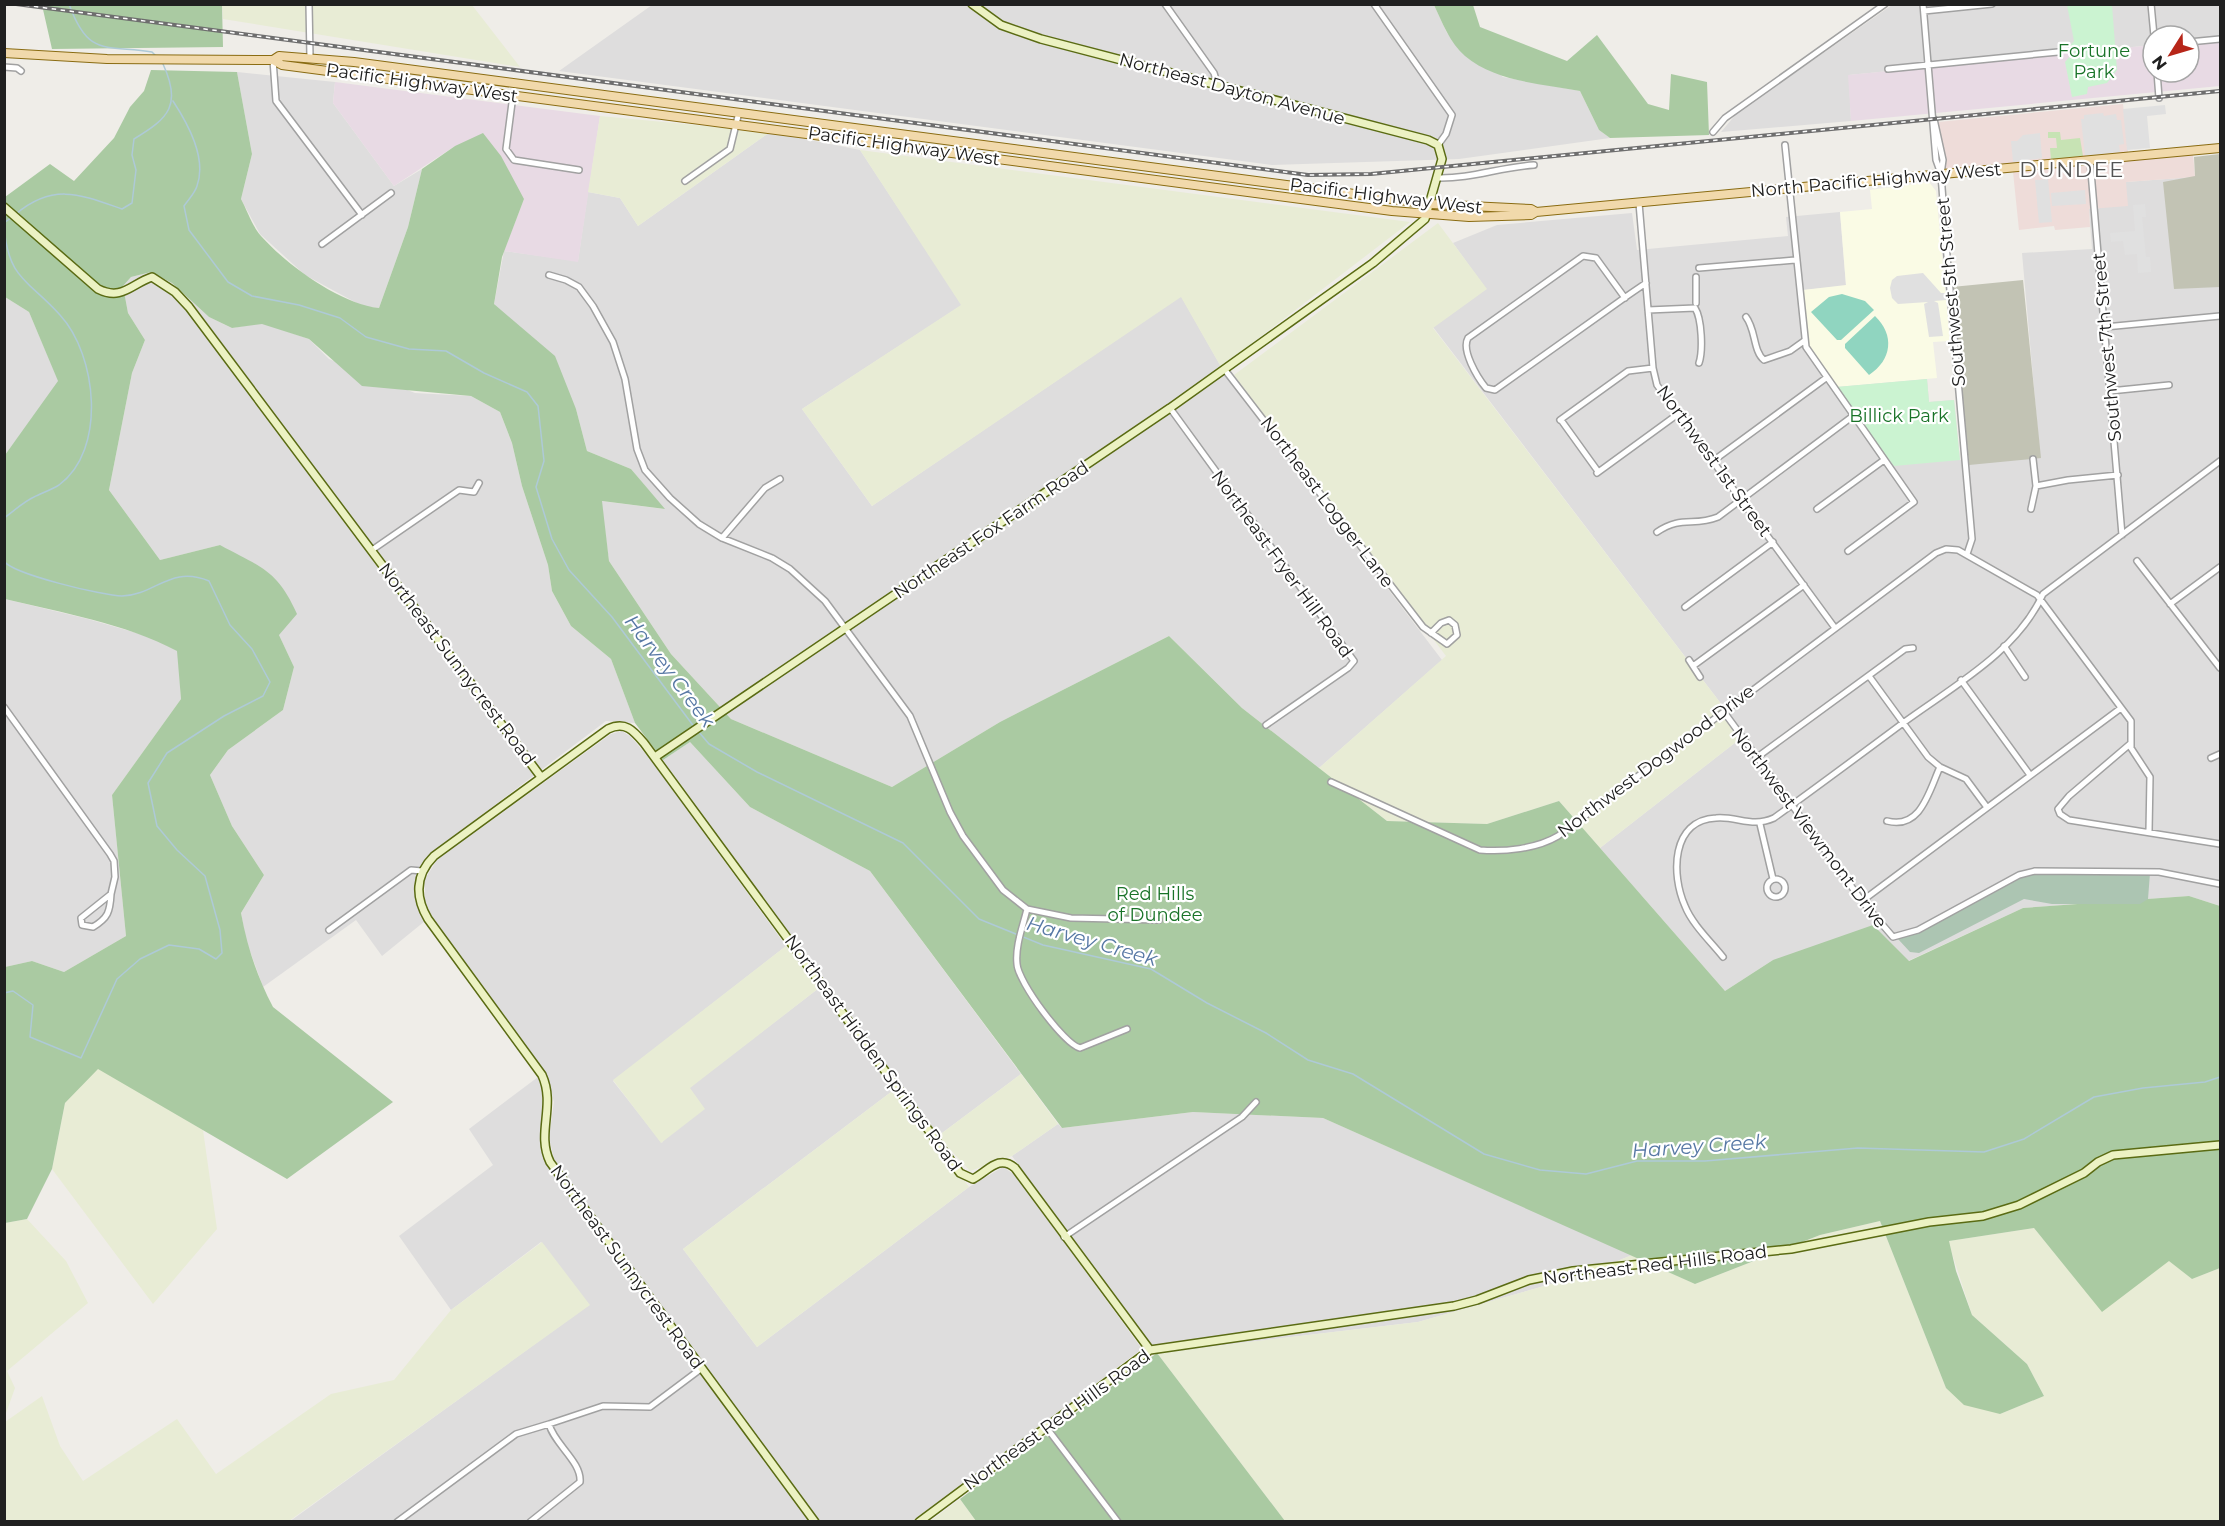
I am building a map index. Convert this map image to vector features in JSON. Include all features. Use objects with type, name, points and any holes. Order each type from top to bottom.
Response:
[{"type":"main road","name":"Pacific Highway West","points":[[4,53],[60,57],[273,60],[282,64],[513,95],[1427,214],[1492,217],[1531,215],[1536,212],[1639,203]]},
{"type":"main road","name":"Pacific Highway West","points":[[273,60],[279,56],[310,57],[1430,204],[1531,209],[1536,212]]},
{"type":"main road","name":"North Pacific Highway West","points":[[1639,203],[2220,148]]},
{"type":"street","points":[[309,4],[310,57]]},
{"type":"street","name":"Northeast Dayton Avenue","points":[[972,4],[1010,29],[1218,86],[1413,135],[1438,146]]},
{"type":"street","points":[[1165,4],[1214,73],[1218,86]]},
{"type":"street","points":[[1374,4],[1452,116],[1449,128],[1438,146],[1442,159],[1430,204]]},
{"type":"street","points":[[1713,132],[1725,118],[1885,4]]},
{"type":"street","points":[[1923,8],[1992,4]]},
{"type":"street","points":[[2151,4],[2153,24]]},
{"type":"street","name":"Southwest 5th Street","points":[[1923,8],[1934,119],[1943,160],[1941,174],[1972,539],[1967,554]]},
{"type":"street","points":[[2201,41],[2220,39]]},
{"type":"street","points":[[1888,69],[2058,52]]},
{"type":"street","points":[[273,60],[276,100],[362,215]]},
{"type":"street","points":[[4,67],[17,68],[21,71]]},
{"type":"street","points":[[2158,84],[2159,98]]},
{"type":"street","points":[[513,95],[506,149],[508,156],[514,160],[579,170]]},
{"type":"street","points":[[685,181],[730,149],[739,112]]},
{"type":"street","points":[[1785,145],[1804,341],[1811,357],[1914,502],[1848,551]]},
{"type":"street","name":"Southwest 7th Street","points":[[2090,160],[2122,535]]},
{"type":"street","points":[[1437,178],[1460,178],[1506,166],[1534,165]]},
{"type":"street","points":[[322,244],[391,194]]},
{"type":"street","name":"Northwest 1st Street","points":[[1639,203],[1653,368],[1657,385],[1835,628]]},
{"type":"street","name":"Northeast Fox Farm Road","points":[[656,757],[1225,370],[1420,225],[1430,204]]},
{"type":"street","name":"Northeast Sunnycrest Road","points":[[4,207],[105,293],[120,294],[152,277],[175,292],[204,325],[541,777],[434,856],[422,871],[419,895],[423,911],[546,1084],[549,1102],[545,1146],[550,1162],[815,1521]]},
{"type":"street","points":[[1624,298],[1596,258],[1583,256],[1468,338],[1465,344],[1481,382],[1486,388],[1495,390],[1646,283]]},
{"type":"street","points":[[1699,268],[1796,260]]},
{"type":"street","points":[[549,275],[579,287],[593,306],[613,342],[625,379],[637,449],[645,470],[688,515],[722,538],[772,558],[803,578],[825,601],[910,716],[950,812],[963,836],[1003,890],[1027,909],[1071,918],[1159,920]]},
{"type":"street","points":[[1696,277],[1696,303]]},
{"type":"street","points":[[1648,310],[1695,308],[1700,335],[1699,363]]},
{"type":"street","points":[[2105,327],[2220,316]]},
{"type":"street","points":[[1746,317],[1755,331],[1757,352],[1764,360],[1790,351],[1804,341]]},
{"type":"street","points":[[1653,368],[1628,371],[1560,420],[1597,472],[1677,414]]},
{"type":"street","name":"Northeast Logger Lane","points":[[1225,370],[1414,616],[1431,633]]},
{"type":"street","points":[[1713,461],[1826,378]]},
{"type":"street","points":[[2110,391],[2169,385]]},
{"type":"street","name":"Northeast Fryer Hill Road","points":[[1170,408],[1354,660],[1347,668],[1266,725]]},
{"type":"street","points":[[1657,532],[1674,522],[1710,520],[1742,500],[1853,416]]},
{"type":"street","points":[[2031,509],[2036,486],[2033,459]]},
{"type":"street","points":[[1817,509],[1884,460]]},
{"type":"street","points":[[1723,957],[1685,907],[1676,861],[1677,852],[1685,834],[1706,819],[1725,818],[1760,824],[1791,806],[2004,646],[2029,619],[2043,594],[2220,461]]},
{"type":"street","points":[[2036,486],[2118,475]]},
{"type":"street","points":[[722,538],[765,488],[780,479]]},
{"type":"street","points":[[372,550],[459,490],[474,492],[479,483]]},
{"type":"street","points":[[1685,607],[1773,542]]},
{"type":"street","name":"Northwest Dogwood Drive","points":[[1331,782],[1480,850],[1536,845],[1558,836],[1936,553],[1946,549],[1958,550],[1967,554]]},
{"type":"street","points":[[1967,554],[2029,588],[2041,600],[2121,708],[2132,726],[2130,744],[2150,777],[2149,831]]},
{"type":"street","points":[[2137,561],[2220,668]]},
{"type":"street","points":[[2170,604],[2220,567]]},
{"type":"street","points":[[1693,666],[1804,585]]},
{"type":"street","points":[[1449,620],[1455,625],[1457,635],[1447,644],[1431,633],[1441,623],[1449,620]]},
{"type":"street","points":[[2004,646],[2025,677]]},
{"type":"street","points":[[1756,758],[1905,649],[1914,648]]},
{"type":"street","points":[[1689,660],[1700,677]]},
{"type":"street","points":[[1869,676],[1928,757],[1940,767],[1966,779],[1986,806]]},
{"type":"street","points":[[1961,680],[2030,775]]},
{"type":"street","points":[[4,707],[114,861],[110,913],[105,920],[93,927],[82,925],[81,918],[111,894]]},
{"type":"street","points":[[1862,901],[1986,806],[2121,708]]},
{"type":"street","name":"Northwest Viewmont Drive","points":[[1724,712],[1791,806],[1887,933],[1899,937],[1918,930],[2028,872],[2159,872],[2220,884]]},
{"type":"street","points":[[541,777],[608,729],[619,725],[629,727],[635,732],[656,757]]},
{"type":"street","points":[[2130,744],[2069,796],[2058,809],[2060,814],[2069,820],[2220,844]]},
{"type":"street","points":[[2211,758],[2220,754]]},
{"type":"street","name":"Northeast Hidden Springs Road","points":[[656,757],[960,1173],[973,1179],[996,1164],[1005,1162],[1012,1165],[1150,1350]]},
{"type":"street","points":[[1887,821],[1904,822],[1917,814],[1940,767]]},
{"type":"street","points":[[1760,824],[1773,879]]},
{"type":"street","points":[[329,930],[411,870],[422,871]]},
{"type":"street","points":[[1027,909],[1017,957],[1019,974],[1053,1023],[1073,1046],[1080,1048],[1127,1029]]},
{"type":"street","points":[[1065,1237],[1242,1117],[1256,1102]]},
{"type":"street","name":"Northeast Red Hills Road","points":[[919,1521],[1150,1350],[1454,1306],[1477,1300],[1529,1280],[1573,1271],[1791,1248],[1929,1222],[1969,1219],[2019,1205],[2084,1173],[2098,1162],[2113,1155],[2220,1144]]},
{"type":"street","points":[[397,1521],[516,1434],[603,1406],[633,1409],[650,1407],[702,1368]]},
{"type":"street","points":[[530,1521],[580,1482],[579,1472],[553,1436],[549,1424]]},
{"type":"street","points":[[1046,1427],[1118,1521]]},
{"type":"shaded area","points":[[222,5],[472,5],[520,67],[223,19]]},
{"type":"shaded area","points":[[652,5],[1434,5],[1447,33],[1503,77],[1580,91],[1599,130],[1610,138],[1459,159],[1272,165],[559,71]]},
{"type":"shaded area","points":[[1892,5],[2220,5],[2220,38],[2201,40],[2201,24],[2141,24],[2141,46],[1849,75],[1851,121],[1721,132],[1737,113]]},
{"type":"shaded area","points":[[2220,38],[2220,86],[1851,121],[1848,75],[2141,46],[2141,84],[2201,84],[2201,40]]},
{"type":"shaded area","points":[[237,72],[335,82],[333,103],[394,186],[422,169],[408,227],[379,308],[364,307],[305,275],[260,234],[241,199],[252,154]]},
{"type":"shaded area","points":[[335,82],[600,116],[578,262],[504,251],[524,199],[455,146],[394,186],[333,103]]},
{"type":"shaded area","points":[[2123,104],[2129,161],[2193,154],[2195,177],[2126,182],[2128,206],[2089,209],[2090,227],[2055,230],[2054,226],[2019,230],[2013,172],[1947,178],[1938,122]]},
{"type":"shaded area","points":[[2165,105],[2166,114],[2147,116],[2150,148],[2127,150],[2123,109]]},
{"type":"shaded area","points":[[2103,113],[2104,116],[2116,114],[2117,120],[2121,120],[2124,144],[2119,145],[2120,152],[2085,156],[2081,119],[2084,119],[2084,115]]},
{"type":"shaded area","points":[[600,116],[770,132],[638,226],[620,198],[588,192]]},
{"type":"shaded area","points":[[770,132],[860,150],[962,305],[802,409],[872,506],[1181,296],[1228,379],[1442,660],[1319,768],[1242,708],[1169,636],[1000,722],[892,787],[731,719],[671,654],[609,561],[601,501],[664,509],[631,469],[587,451],[576,409],[494,304],[504,251],[578,261],[588,192],[620,198],[638,226]]},
{"type":"shaded area","points":[[2040,133],[2042,158],[2013,162],[2011,141],[2017,141],[2023,135]]},
{"type":"shaded area","points":[[860,150],[1410,222],[1221,367],[1181,297],[872,506],[802,409],[961,305]]},
{"type":"shaded area","points":[[2220,154],[2220,287],[2174,289],[2163,182],[2195,176],[2194,157]]},
{"type":"shaded area","points":[[2220,175],[2220,906],[2189,896],[2023,908],[1908,961],[1773,960],[1725,991],[1600,848],[1745,735],[1433,327],[1486,289],[1453,243],[1497,225],[1632,213],[1637,250],[1788,236],[1786,217],[1840,212],[1846,286],[1803,290],[1836,387],[1927,379],[1929,402],[1954,400],[1960,460],[2040,456],[2022,253],[2092,249],[2089,209],[2098,209],[2126,182]]},
{"type":"shaded area","points":[[2048,179],[2052,222],[2039,223],[2035,180]]},
{"type":"shaded area","points":[[1929,182],[1936,191],[1950,341],[1933,342],[1937,378],[1836,387],[1807,342],[1803,290],[1846,285],[1840,212],[1872,209],[1870,190]]},
{"type":"shaded area","points":[[2085,190],[2086,204],[2052,206],[2051,193]]},
{"type":"shaded area","points":[[2145,204],[2146,217],[2142,217],[2146,257],[2150,257],[2151,272],[2138,273],[2137,254],[2125,255],[2123,241],[2111,242],[2110,233],[2135,231],[2133,205]]},
{"type":"shaded area","points":[[1438,223],[1487,289],[1433,328],[1745,735],[1600,848],[1559,801],[1487,824],[1387,821],[1319,768],[1446,656],[1234,375]]},
{"type":"shaded area","points":[[151,272],[172,283],[209,317],[232,328],[262,323],[309,339],[329,359],[415,393],[471,396],[500,412],[512,443],[522,486],[548,565],[552,591],[571,626],[611,659],[635,723],[606,721],[431,853],[418,869],[414,887],[416,904],[425,921],[382,956],[356,920],[263,987],[246,940],[241,913],[264,875],[232,826],[210,775],[228,750],[283,710],[294,667],[279,635],[220,545],[160,560],[109,490],[132,373],[145,340],[128,313],[123,286],[131,277]]},
{"type":"shaded area","points":[[1923,273],[1941,293],[1945,293],[1946,300],[1934,301],[1938,303],[1943,336],[1929,337],[1924,304],[1928,302],[1898,304],[1892,298],[1890,288],[1892,280],[1897,276]]},
{"type":"shaded area","points":[[2023,280],[2041,458],[1969,465],[1952,287]]},
{"type":"shaded area","points":[[5,297],[29,312],[59,382],[5,455]]},
{"type":"shaded area","points":[[5,599],[154,638],[178,651],[181,699],[112,795],[126,936],[64,972],[32,961],[5,967]]},
{"type":"shaded area","points":[[622,731],[631,737],[651,760],[786,946],[613,1081],[662,1143],[689,1088],[819,988],[895,1089],[683,1249],[757,1347],[969,1187],[1003,1167],[1015,1175],[1142,1349],[912,1521],[818,1521],[554,1159],[549,1137],[554,1102],[546,1073],[432,916],[425,901],[425,879],[437,860],[611,734]]},
{"type":"shaded area","points":[[690,742],[750,807],[870,871],[1021,1074],[938,1136],[663,760]]},
{"type":"shaded area","points":[[2028,873],[2150,873],[2148,899],[2140,904],[2052,904],[2024,899],[1919,953],[1910,952],[1898,939],[1918,932]]},
{"type":"shaded area","points":[[786,946],[819,988],[690,1088],[705,1109],[661,1143],[613,1080]]},
{"type":"shaded area","points":[[98,1068],[203,1130],[217,1229],[153,1304],[52,1169],[65,1103]]},
{"type":"shaded area","points":[[1021,1074],[1058,1124],[1012,1156],[970,1171],[938,1136]]},
{"type":"shaded area","points":[[538,1077],[544,1093],[540,1136],[546,1164],[810,1521],[289,1522],[589,1305],[541,1242],[451,1310],[399,1236],[493,1165],[469,1129]]},
{"type":"shaded area","points":[[895,1089],[969,1187],[757,1347],[683,1249]]},
{"type":"shaded area","points":[[1193,1112],[1323,1118],[1632,1255],[1586,1274],[1418,1322],[1157,1353],[1012,1156],[1058,1124],[1062,1128]]},
{"type":"shaded area","points":[[27,1219],[66,1261],[88,1303],[7,1371],[15,1388],[5,1416],[5,1223]]},
{"type":"shaded area","points":[[1880,1221],[1946,1388],[2000,1414],[2044,1396],[2027,1364],[1972,1315],[1948,1241],[2034,1228],[2102,1311],[2169,1260],[2192,1279],[2220,1268],[2220,1521],[1285,1521],[1157,1353],[1418,1322],[1586,1274],[1632,1255],[1695,1284],[1820,1235]]},
{"type":"shaded area","points":[[542,1242],[590,1305],[289,1521],[5,1521],[5,1422],[42,1396],[60,1446],[83,1481],[177,1419],[216,1474],[331,1394],[394,1380],[451,1310]]},
{"type":"shaded area","points":[[960,1499],[976,1521],[929,1522]]},
{"type":"green space","points":[[42,5],[222,5],[223,47],[52,49]]},
{"type":"green space","points":[[1434,5],[1473,5],[1480,27],[1567,61],[1597,35],[1648,104],[1669,110],[1671,74],[1707,82],[1709,135],[1610,138],[1599,130],[1580,91],[1505,77],[1477,65],[1465,56],[1451,39]]},
{"type":"green space","name":"Fortune Park","points":[[2067,5],[2112,5],[2117,70],[2107,83],[2088,87],[2087,94],[2072,97],[2065,62],[2071,55],[2069,47],[2074,41]]},
{"type":"green space","name":"Red Hills of Dundee","points":[[151,70],[237,72],[252,154],[241,199],[255,228],[285,259],[315,281],[348,299],[379,308],[408,227],[422,169],[455,146],[483,133],[501,156],[524,199],[502,257],[494,304],[555,356],[576,409],[587,451],[631,469],[665,509],[602,501],[609,561],[671,654],[731,719],[892,787],[1000,722],[1169,636],[1242,708],[1387,821],[1487,824],[1559,801],[1725,991],[1773,960],[1873,925],[1909,961],[2023,908],[2189,896],[2220,906],[2220,1268],[2192,1279],[2169,1261],[2102,1312],[2034,1228],[1949,1241],[1956,1271],[1972,1315],[2027,1364],[2044,1396],[2000,1414],[1964,1405],[1946,1388],[1880,1221],[1820,1235],[1695,1284],[1323,1118],[1193,1112],[1062,1128],[870,871],[750,807],[690,742],[663,760],[635,723],[611,659],[571,626],[552,591],[548,565],[522,486],[512,443],[500,412],[471,396],[362,386],[309,339],[262,324],[232,328],[209,317],[172,283],[151,272],[131,277],[123,286],[128,313],[145,340],[132,373],[109,490],[160,560],[220,545],[257,565],[274,578],[290,599],[297,614],[279,635],[294,667],[283,710],[228,750],[210,775],[232,826],[264,875],[241,913],[253,961],[273,1007],[393,1102],[287,1179],[98,1069],[65,1103],[52,1169],[27,1219],[5,1223],[5,967],[32,961],[64,972],[126,936],[112,795],[181,699],[177,651],[157,641],[114,626],[5,599],[5,455],[58,381],[29,312],[5,297],[5,197],[50,164],[74,181],[114,138],[130,107],[144,91]]},
{"type":"green space","points":[[2048,132],[2060,132],[2061,140],[2080,138],[2083,156],[2051,160],[2050,148],[2057,148],[2056,138],[2048,138]]},
{"type":"green space","points":[[1842,294],[1865,301],[1874,310],[1841,340],[1837,340],[1811,312],[1829,297]]},
{"type":"green space","points":[[1875,316],[1886,331],[1888,347],[1882,362],[1869,375],[1845,348],[1845,344]]},
{"type":"green space","name":"Billick Park","points":[[1927,379],[1929,402],[1954,400],[1960,460],[1894,466],[1836,387]]},
{"type":"green space","points":[[1157,1353],[1285,1521],[976,1521],[960,1499]]},
{"type":"waterway","points":[[69,4],[83,33],[91,41],[110,48],[152,52],[156,56]]},
{"type":"waterway","points":[[16,214],[30,204],[56,195],[81,196],[122,209],[132,203],[136,170],[132,155],[134,139],[156,124],[169,109],[171,90],[163,64]]},
{"type":"waterway","name":"Harvey Creek","points":[[173,101],[190,131],[200,164],[196,189],[184,206],[189,230],[228,282],[252,296],[299,305],[340,318],[366,337],[409,349],[446,351],[484,373],[527,392],[538,406],[544,461],[536,487],[552,539],[569,570],[612,617],[695,728]]},
{"type":"waterway","points":[[4,223],[12,217]]},
{"type":"waterway","points":[[4,226],[6,244],[15,269],[49,303],[73,332],[89,377],[91,402],[90,426],[85,449],[74,469],[59,485],[30,499],[4,518]]},
{"type":"waterway","points":[[4,561],[23,572],[40,578],[122,596],[144,591],[173,578],[184,576],[209,581],[230,625],[252,649],[270,682],[263,696],[224,716],[167,753],[148,783],[157,826],[177,850],[205,876],[220,930],[222,953],[216,959],[199,949],[169,945],[140,959],[117,979],[81,1058],[30,1037],[33,1005],[13,991],[4,993]]},
{"type":"waterway","name":"Harvey Creek","points":[[698,731],[709,744],[757,772],[903,843],[979,919],[1043,945],[1151,969],[1207,1003],[1266,1033],[1308,1060],[1353,1074],[1484,1154],[1540,1170],[1586,1174],[1637,1161],[1705,1161],[1858,1148],[1984,1152],[2024,1139],[2094,1097],[2143,1088],[2205,1082],[2220,1077]]},
{"type":"railway","points":[[16,4],[1308,175],[1371,174],[2220,91]]},
{"type":"district","name":"DUNDEE","points":[[2072,170]]}]
